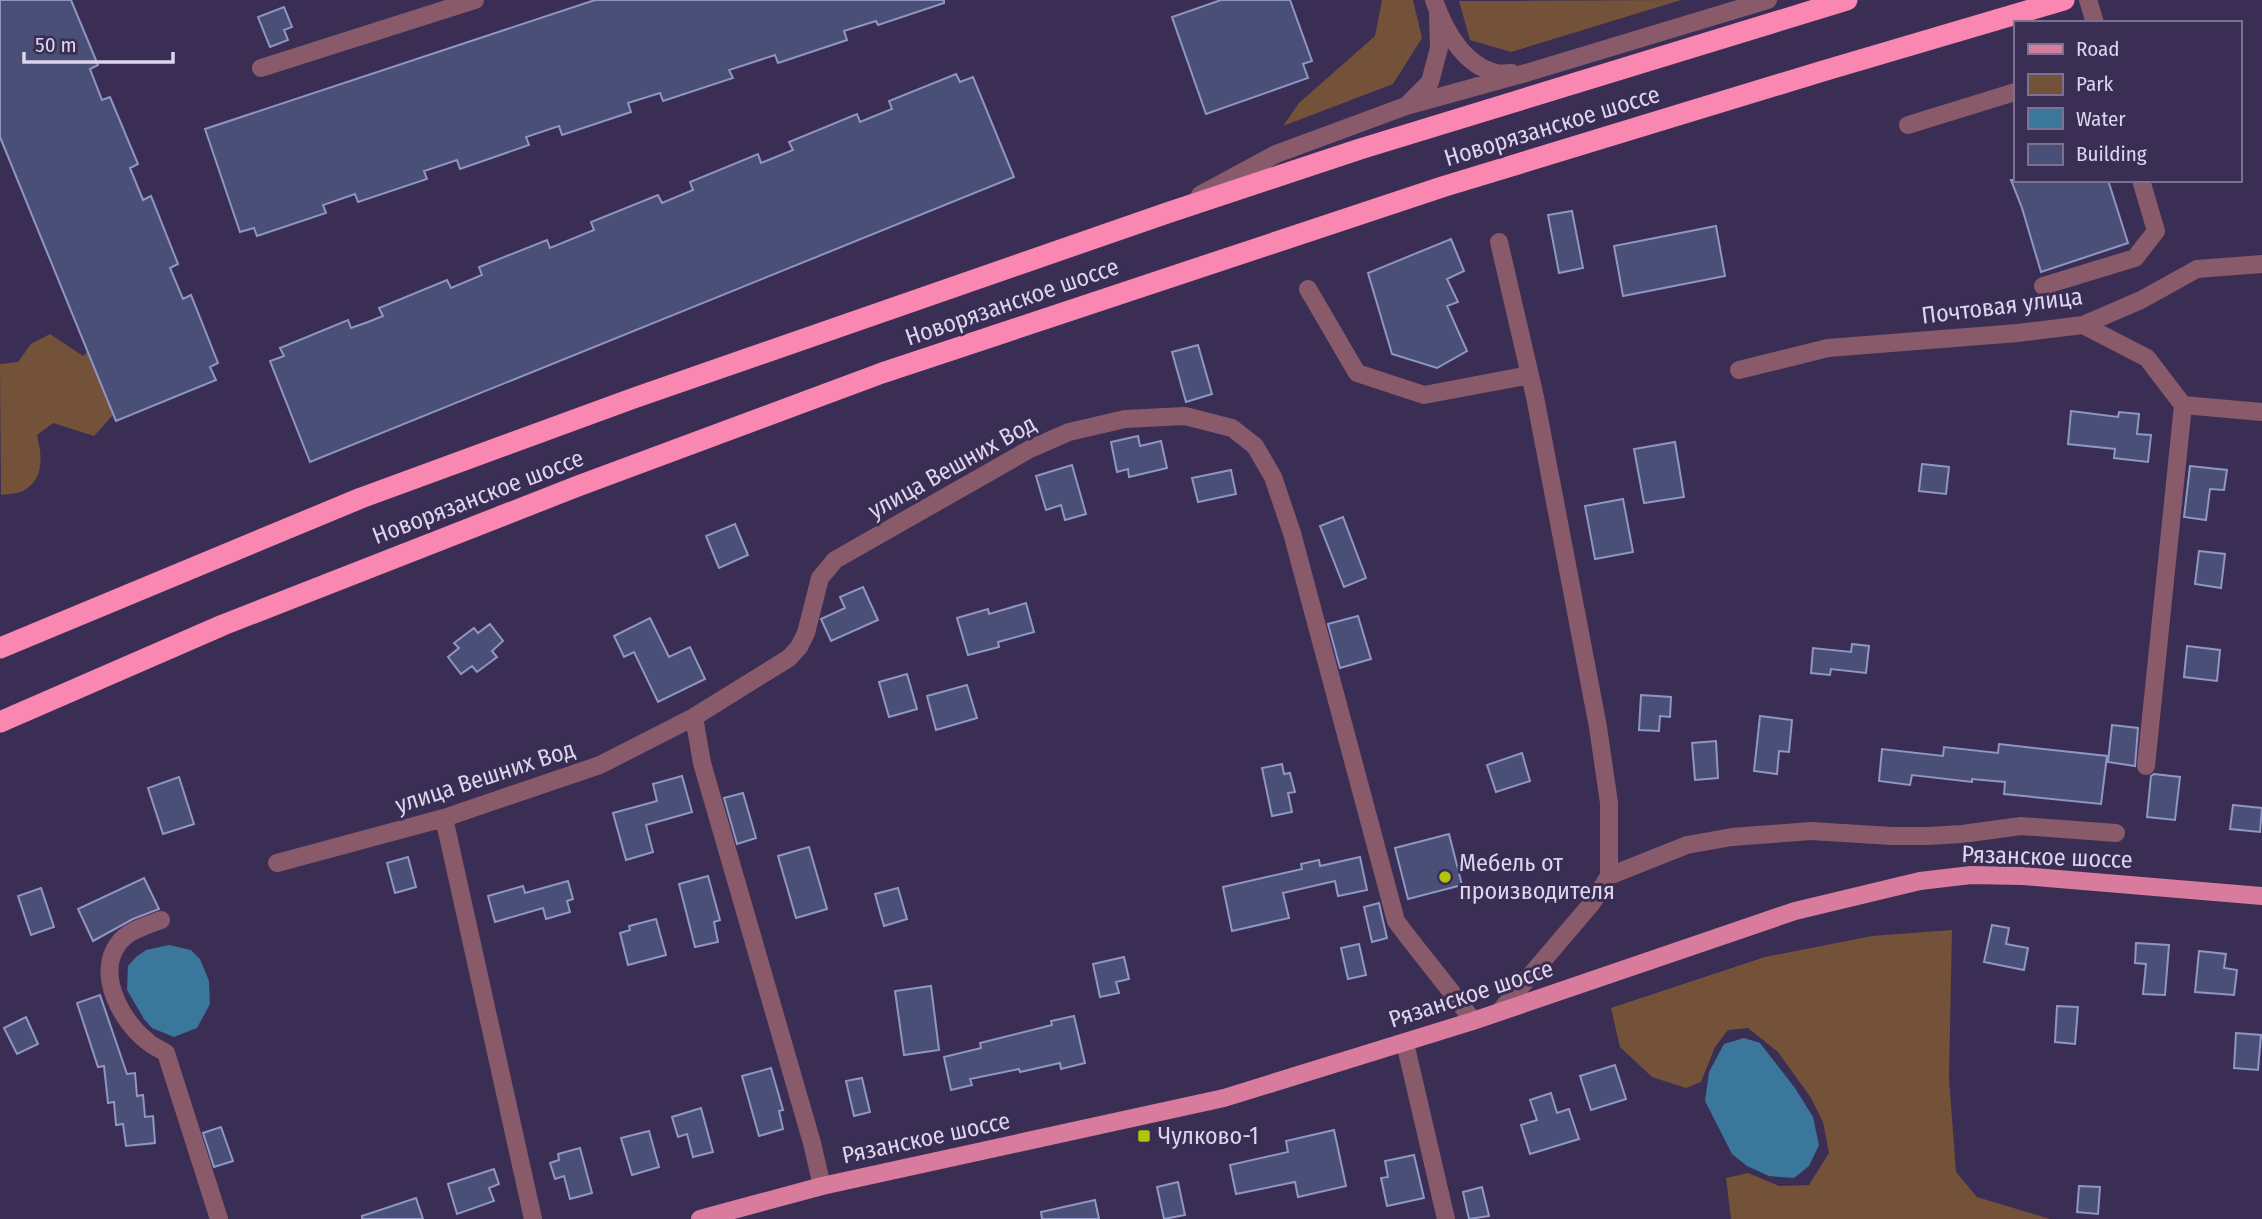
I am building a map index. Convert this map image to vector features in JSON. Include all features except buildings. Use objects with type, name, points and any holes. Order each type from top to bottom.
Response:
[{"type":"highway","name":"Новорязанское шоссе","points":[[0,648],[374,493],[634,398],[1360,149],[1847,0]]},
{"type":"highway","name":"Новорязанское шоссе","points":[[0,722],[222,625],[578,486],[882,373],[1443,187],[2064,0]]},
{"type":"main road","name":"Рязанское шоссе","points":[[700,1219],[822,1186],[1224,1098],[1473,1021],[1795,911],[1920,881],[1971,875],[2023,876],[2262,896]]},
{"type":"street","points":[[261,68],[475,0]]},
{"type":"street","points":[[1167,213],[1276,154],[1406,106],[1527,73],[1768,0]]},
{"type":"street","points":[[2088,0],[2094,21]]},
{"type":"street","points":[[1436,6],[1454,43],[1474,62],[1496,73],[1527,73]]},
{"type":"street","points":[[1406,106],[1430,82],[1439,48],[1436,6]]},
{"type":"street","points":[[1908,125],[2014,92]]},
{"type":"street","points":[[2043,286],[2135,258],[2156,231],[2142,182]]},
{"type":"street","points":[[1499,242],[1530,375],[1598,727],[1609,803],[1609,876],[1592,904],[1500,1011]]},
{"type":"street","name":"Почтовая улица","points":[[1739,370],[1828,348],[2018,333],[2083,325],[2141,300],[2197,269],[2262,264]]},
{"type":"street","points":[[1307,289],[1357,373],[1424,395],[1530,375]]},
{"type":"street","points":[[2083,325],[2147,358],[2183,405],[2146,766]]},
{"type":"street","points":[[2183,405],[2262,412]]},
{"type":"street","name":"улица Вешних Вод","points":[[277,863],[444,818],[600,765],[694,717],[789,659],[806,633],[820,578],[835,560],[1030,449],[1069,432],[1125,419],[1185,416],[1232,428],[1255,446],[1273,477],[1292,533],[1396,921],[1473,1021]]},
{"type":"street","points":[[694,717],[702,763],[812,1143],[822,1186]]},
{"type":"street","points":[[444,818],[533,1219]]},
{"type":"street","points":[[1609,876],[1687,845],[1732,836],[1811,831],[1928,836],[2021,826],[2116,833]]},
{"type":"street","points":[[161,920],[142,926],[119,942],[111,958],[109,975],[114,995],[126,1018],[146,1041],[166,1053],[219,1219]]},
{"type":"street","points":[[1405,1043],[1446,1219]]},
{"type":"green space","points":[[1382,0],[1413,0],[1422,38],[1393,84],[1283,126],[1299,103],[1375,36]]},
{"type":"green space","points":[[1681,0],[1511,52],[1470,40],[1459,1]]},
{"type":"green space","points":[[50,334],[83,356],[98,341],[122,405],[94,436],[53,423],[37,435],[41,459],[35,480],[23,491],[1,495],[0,364],[18,362],[31,344]]},
{"type":"green space","points":[[1952,930],[1949,1078],[1956,1172],[1977,1197],[2050,1219],[1731,1219],[1726,1178],[1748,1173],[1779,1186],[1809,1185],[1829,1153],[1823,1122],[1811,1098],[1778,1052],[1748,1028],[1728,1030],[1715,1047],[1701,1082],[1686,1088],[1652,1077],[1620,1047],[1611,1008],[1765,957],[1872,936]]},
{"type":"water","points":[[169,945],[191,950],[200,959],[209,981],[210,1004],[197,1028],[174,1037],[152,1028],[127,990],[128,966],[136,957],[146,950]]},
{"type":"water","points":[[1744,1038],[1760,1043],[1795,1088],[1813,1117],[1819,1145],[1809,1166],[1794,1178],[1769,1176],[1747,1166],[1732,1154],[1705,1101],[1709,1072],[1724,1044]]},
{"type":"place","name":"Мебель от производителя","points":[[1445,877]]},
{"type":"place","name":"Чулково-1","points":[[1144,1136]]}]
